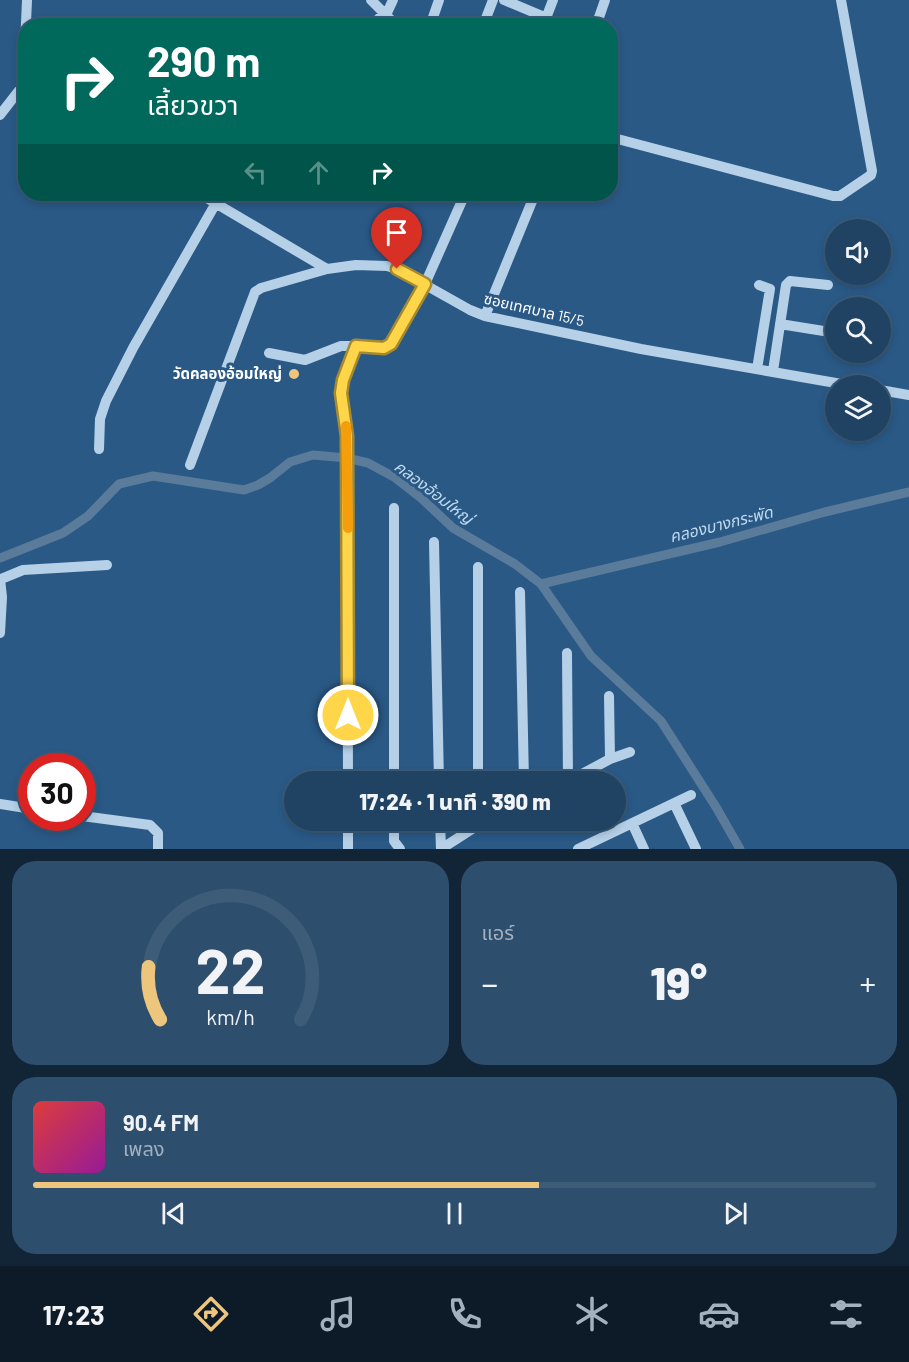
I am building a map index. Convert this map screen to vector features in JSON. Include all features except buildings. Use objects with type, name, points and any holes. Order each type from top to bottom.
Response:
[{"type":"street","points":[[26,18],[27,0]]},
{"type":"street","points":[[371,0],[388,17],[393,0]]},
{"type":"street","points":[[433,18],[439,0]]},
{"type":"street","points":[[486,18],[493,0]]},
{"type":"street","points":[[504,0],[539,18]]},
{"type":"street","points":[[546,18],[553,0]]},
{"type":"street","points":[[599,18],[605,0]]},
{"type":"street","points":[[618,140],[840,196],[871,175],[872,171],[841,0]]},
{"type":"street","points":[[0,115],[18,94]]},
{"type":"street","points":[[212,201],[327,269]]},
{"type":"street","points":[[269,353],[305,360],[341,346],[384,348],[391,344],[425,284],[462,201]]},
{"type":"street","points":[[485,316],[532,201]]},
{"type":"street","points":[[99,449],[100,419],[106,402],[133,348],[216,203]]},
{"type":"street","name":"ซอยเทศบาล 15/5","points":[[190,465],[255,292],[261,288],[327,269],[356,265],[387,266],[485,316],[641,349],[825,381]]},
{"type":"street","points":[[773,371],[785,288],[790,281],[825,285]]},
{"type":"street","points":[[757,369],[770,289],[759,285]]},
{"type":"street","points":[[780,324],[825,331]]},
{"type":"street","points":[[348,771],[348,471],[341,393],[343,380],[356,346]]},
{"type":"street","points":[[891,392],[909,395]]},
{"type":"street","points":[[394,508],[394,771]]},
{"type":"street","points":[[434,542],[439,771]]},
{"type":"street","points":[[0,633],[2,597],[0,579],[23,570],[107,565]]},
{"type":"street","points":[[478,567],[478,771]]},
{"type":"street","points":[[520,592],[524,771]]},
{"type":"street","points":[[567,653],[567,771]]},
{"type":"street","points":[[609,696],[610,759]]},
{"type":"street","points":[[587,771],[630,752]]},
{"type":"street","points":[[578,849],[596,845],[632,823],[691,795]]},
{"type":"street","points":[[674,803],[696,849]]},
{"type":"street","points":[[0,804],[18,807]]},
{"type":"street","points":[[96,818],[150,825],[158,833],[158,849]]},
{"type":"street","points":[[632,823],[644,849]]},
{"type":"street","points":[[348,831],[348,849]]},
{"type":"street","points":[[394,831],[394,841],[400,849]]},
{"type":"street","points":[[440,831],[441,849]]},
{"type":"street","points":[[441,849],[467,831]]},
{"type":"waterway","name":"คลองอ้อมใหญ่","points":[[0,558],[63,533],[88,516],[119,484],[153,476],[244,490],[270,478],[290,462],[313,455],[347,458],[368,463],[394,477],[453,528],[515,564],[541,584],[591,656],[661,721],[740,849]]},
{"type":"waterway","name":"คลองบางกระพัด","points":[[541,584],[720,542],[825,512],[909,492]]},
{"type":"slow traffic","points":[[346,426],[348,528]]},
{"type":"place","name":"วัดคลองอ้อมใหญ่","points":[[294,374]]},
{"type":"route","points":[[348,715],[347,436],[341,393],[343,380],[356,346],[384,348],[391,344],[425,284],[397,269]]}]
